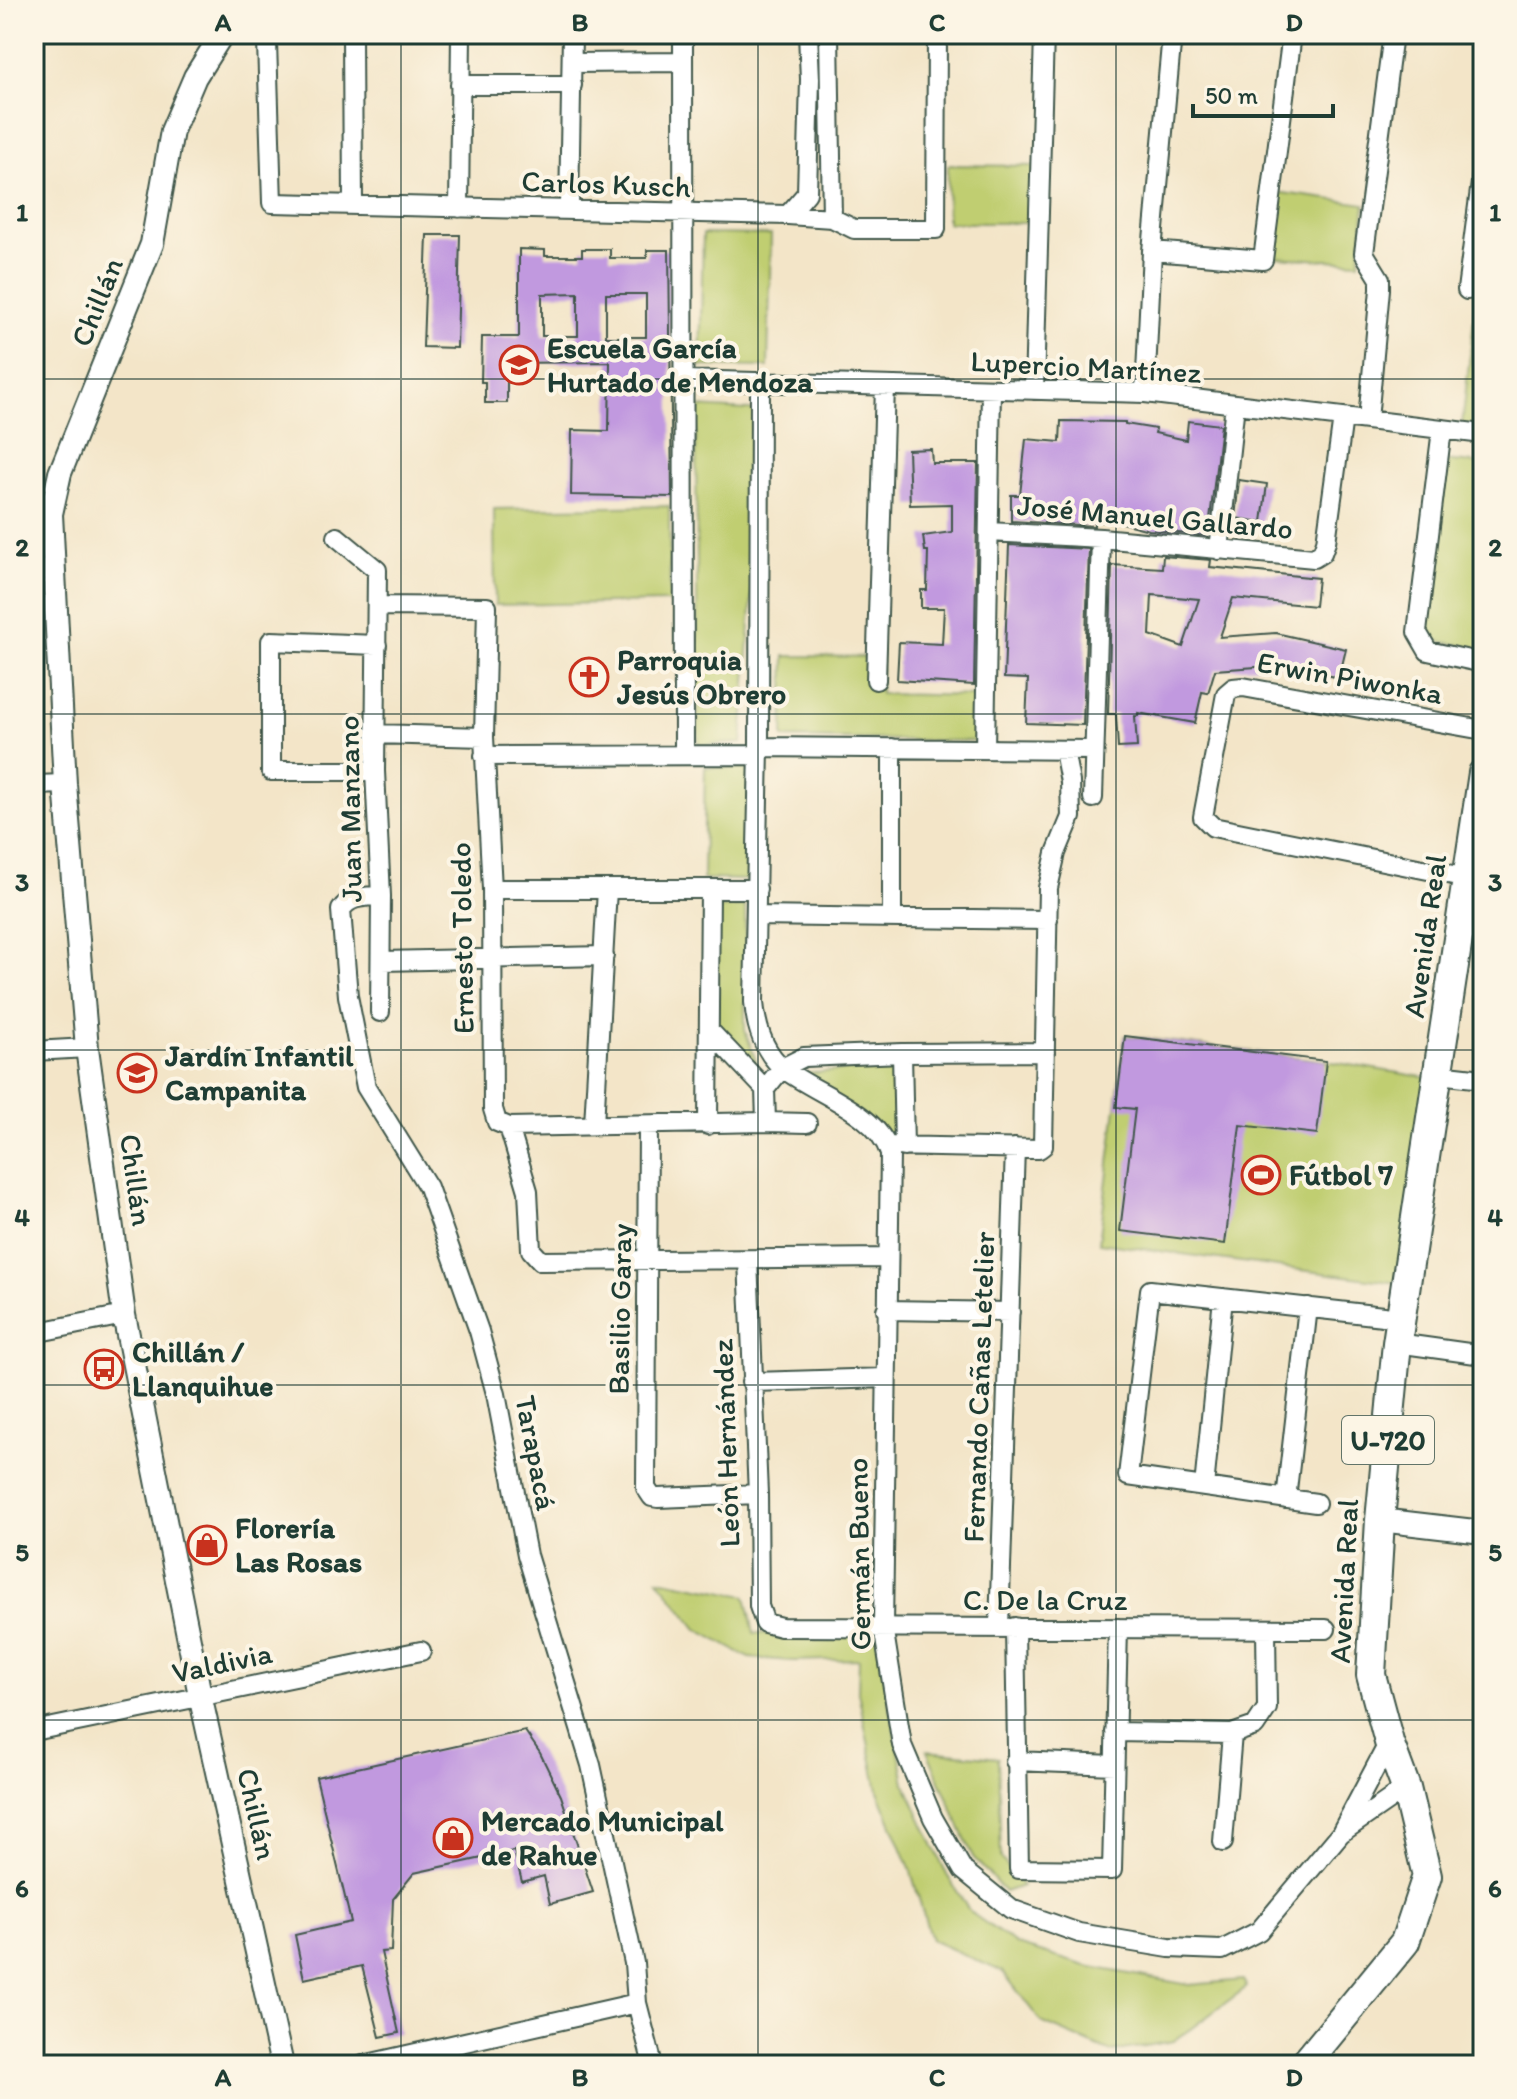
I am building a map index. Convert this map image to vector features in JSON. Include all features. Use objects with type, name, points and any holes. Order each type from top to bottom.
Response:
[{"type":"main road","name":"Avenida Real","points":[[1304,2065],[1405,1942],[1427,1876],[1406,1788],[1389,1742],[1371,1675],[1380,1520],[1399,1330],[1483,776]]},
{"type":"street","name":"Chillán","points":[[222,34],[195,77],[172,131],[152,244],[60,473],[51,514],[65,784],[87,1048],[124,1315],[200,1695],[282,2065]]},
{"type":"street","points":[[352,34],[353,205]]},
{"type":"street","points":[[459,208],[461,34]]},
{"type":"street","points":[[569,210],[572,34]]},
{"type":"street","points":[[683,34],[684,755]]},
{"type":"street","points":[[788,215],[807,193],[808,34]]},
{"type":"street","points":[[829,34],[832,218]]},
{"type":"street","name":"Carlos Kusch","points":[[267,42],[272,203],[788,215],[832,218],[854,229],[936,229],[937,34]]},
{"type":"street","points":[[1034,390],[1044,34]]},
{"type":"street","points":[[1145,393],[1152,251],[1172,34]]},
{"type":"street","points":[[1152,251],[1263,260],[1292,34]]},
{"type":"street","points":[[1368,420],[1380,279],[1364,253],[1393,34]]},
{"type":"street","points":[[572,63],[683,62]]},
{"type":"street","points":[[810,79],[831,79]]},
{"type":"street","points":[[460,85],[572,85]]},
{"type":"street","points":[[1467,290],[1483,167]]},
{"type":"street","points":[[807,193],[833,194]]},
{"type":"street","name":"Lupercio Martínez","points":[[684,380],[1145,393],[1483,434]]},
{"type":"street","points":[[760,382],[755,1018],[769,1052],[782,1068],[865,1119],[896,1146],[1039,1149],[1043,1146],[1051,870],[1071,817],[1070,782],[1064,750]]},
{"type":"street","points":[[876,680],[885,386]]},
{"type":"street","points":[[985,749],[991,389]]},
{"type":"street","points":[[1219,550],[1235,404]]},
{"type":"street","name":"José Manuel Gallardo","points":[[989,532],[1101,538],[1314,558],[1322,553],[1343,417]]},
{"type":"street","points":[[1442,429],[1417,632],[1428,651],[1483,663]]},
{"type":"street","name":"Juan Manzano","points":[[337,537],[377,570],[375,771],[381,896],[380,1012]]},
{"type":"street","points":[[1093,798],[1101,538]]},
{"type":"street","name":"Ernesto Toledo","points":[[378,606],[487,607],[484,756],[492,889],[493,1109],[497,1122],[509,1127],[528,1191],[530,1244],[534,1255],[541,1261],[555,1263],[649,1259]]},
{"type":"street","points":[[375,771],[271,771],[271,641],[377,645]]},
{"type":"street","name":"Erwin Piwonka","points":[[1468,878],[1213,827],[1203,817],[1226,694],[1233,688],[1243,687],[1483,730]]},
{"type":"street","points":[[375,734],[484,737]]},
{"type":"street","points":[[484,756],[684,755],[892,748],[1094,750]]},
{"type":"street","points":[[892,748],[892,918]]},
{"type":"street","points":[[34,785],[65,784]]},
{"type":"street","points":[[492,889],[757,889]]},
{"type":"street","points":[[594,1125],[607,889]]},
{"type":"street","points":[[708,1125],[710,889]]},
{"type":"street","name":"Tarapacá","points":[[381,896],[354,899],[341,910],[348,996],[361,1067],[366,1087],[428,1187],[479,1331],[496,1394],[527,1555],[591,1765],[634,1963],[637,2003],[653,2065]]},
{"type":"street","points":[[756,916],[1048,920]]},
{"type":"street","points":[[382,961],[604,956]]},
{"type":"street","points":[[710,1031],[765,1089]]},
{"type":"street","points":[[34,1051],[87,1048]]},
{"type":"street","points":[[766,1122],[765,1089],[782,1068],[804,1057],[1045,1052]]},
{"type":"street","name":"Germán Bueno","points":[[902,1053],[896,1146],[890,1154],[883,1626],[902,1745],[933,1818],[963,1870],[1011,1909],[1079,1933],[1169,1948],[1222,1950],[1259,1931],[1341,1833],[1389,1742]]},
{"type":"street","points":[[1439,1074],[1483,1079]]},
{"type":"street","points":[[509,1127],[807,1123]]},
{"type":"street","name":"Basilio Garay","points":[[648,1125],[645,1482],[648,1493],[658,1498],[758,1494]]},
{"type":"street","name":"Fernando Cañas Letelier","points":[[1015,1148],[1007,1627],[1019,1869],[1112,1870],[1114,1765]]},
{"type":"street","points":[[649,1259],[887,1258]]},
{"type":"street","name":"León Hernández","points":[[748,1260],[758,1494],[759,1606],[765,1623]]},
{"type":"street","points":[[1316,1503],[1128,1476],[1150,1290],[1308,1307],[1483,1355]]},
{"type":"street","points":[[1204,1487],[1223,1298]]},
{"type":"street","points":[[1286,1499],[1308,1307]]},
{"type":"street","points":[[886,1310],[1010,1312]]},
{"type":"street","points":[[34,1333],[124,1315]]},
{"type":"street","points":[[751,1382],[885,1378]]},
{"type":"street","points":[[1380,1520],[1483,1532]]},
{"type":"street","name":"C. De la Cruz","points":[[765,1623],[781,1627],[1326,1629]]},
{"type":"street","points":[[1015,1761],[1114,1765],[1118,1628]]},
{"type":"street","points":[[1115,1732],[1232,1734],[1255,1726],[1267,1708],[1266,1629]]},
{"type":"street","name":"Valdivia","points":[[34,1731],[421,1651]]},
{"type":"street","points":[[1223,1842],[1232,1734]]},
{"type":"street","name":"Germán Bueno","points":[[1341,1833],[1406,1788]]},
{"type":"street","points":[[363,2065],[637,2003]]},
{"type":"green space","points":[[948,165],[1034,166],[1033,223],[947,223]]},
{"type":"green space","points":[[1268,191],[1365,204],[1359,262],[1258,256]]},
{"type":"green space","points":[[703,234],[771,235],[768,367],[700,366]]},
{"type":"green space","points":[[1475,310],[1483,311],[1483,427],[1462,425]]},
{"type":"green space","points":[[696,407],[764,411],[742,743],[698,745]]},
{"type":"green space","points":[[1443,460],[1483,464],[1483,649],[1426,639]]},
{"type":"green space","points":[[669,506],[670,602],[495,605],[494,509]]},
{"type":"green space","points":[[881,652],[880,694],[979,696],[978,741],[783,738],[785,656],[880,657]]},
{"type":"green space","points":[[705,767],[751,768],[749,880],[703,879]]},
{"type":"green space","points":[[745,906],[745,1030],[758,1067],[716,1028],[715,908]]},
{"type":"green space","name":"Fútbol 7","points":[[1125,1036],[1326,1061],[1429,1078],[1398,1283],[1099,1243]]},
{"type":"green space","points":[[895,1066],[895,1141],[800,1074]]},
{"type":"green space","points":[[658,1579],[746,1596],[754,1633],[860,1637],[876,1634],[905,1783],[947,1875],[970,1912],[1017,1945],[1086,1966],[1189,1985],[1243,1980],[1247,1987],[1174,2041],[1111,2052],[1041,2022],[1003,1972],[931,1940],[910,1868],[878,1791],[858,1692],[859,1659],[794,1661],[749,1658],[697,1629]]},
{"type":"green space","points":[[927,1751],[998,1758],[1001,1858],[1022,1886],[1005,1892],[973,1857]]},
{"type":"building","points":[[427,235],[460,235],[457,348],[423,347]]},
{"type":"building","points":[[519,249],[545,250],[545,256],[582,256],[582,249],[610,249],[610,258],[647,258],[647,250],[669,250],[672,497],[571,495],[572,430],[609,431],[610,362],[507,363],[507,403],[485,403],[485,382],[481,382],[482,337],[519,337]],"holes":[[[578,293],[578,336],[542,336],[542,294]],[[606,294],[646,294],[646,337],[606,337]]]},
{"type":"building","points":[[1061,421],[1125,422],[1186,440],[1188,421],[1221,425],[1208,536],[1149,530],[1122,523],[1094,521],[1094,526],[1011,521],[1011,495],[1020,495],[1026,439],[1060,442]]},
{"type":"building","points":[[931,449],[932,463],[978,463],[974,685],[897,680],[899,642],[942,644],[944,608],[921,608],[921,590],[927,590],[928,551],[925,551],[923,536],[952,532],[952,504],[910,505],[908,450]]},
{"type":"building","points":[[1239,480],[1267,484],[1262,522],[1235,518]]},
{"type":"building","points":[[1009,545],[1089,549],[1083,725],[1026,723],[1028,679],[1004,678]]},
{"type":"building","points":[[1163,556],[1211,560],[1210,567],[1318,578],[1315,606],[1233,598],[1220,637],[1276,633],[1346,649],[1339,678],[1284,665],[1215,670],[1208,693],[1202,692],[1195,723],[1138,713],[1135,716],[1137,747],[1118,748],[1116,714],[1108,714],[1112,565],[1162,568]],"holes":[[[1152,595],[1199,599],[1183,647],[1150,635]]]},
{"type":"building","points":[[1125,1036],[1326,1061],[1317,1134],[1240,1125],[1225,1244],[1120,1231],[1135,1109],[1116,1107]]},
{"type":"building","name":"Mercado Municipal de Rahue","points":[[525,1731],[540,1753],[561,1796],[593,1892],[550,1904],[544,1876],[522,1882],[514,1851],[414,1873],[393,1899],[391,1951],[381,1952],[399,2033],[380,2037],[362,1966],[304,1979],[295,1935],[351,1922],[316,1777]]},
{"type":"place","name":"Escuela García Hurtado de Mendoza","points":[[519,365]]},
{"type":"place","name":"Parroquia Jesús Obrero","points":[[589,677]]},
{"type":"place","name":"Jardín Infantil Campanita","points":[[137,1073]]},
{"type":"place","name":"Fútbol 7","points":[[1261,1175]]},
{"type":"place","name":"Chillán / Llanquihue","points":[[104,1369]]},
{"type":"place","name":"Florería Las Rosas","points":[[207,1545]]},
{"type":"place","name":"Mercado Municipal de Rahue","points":[[453,1838]]}]
